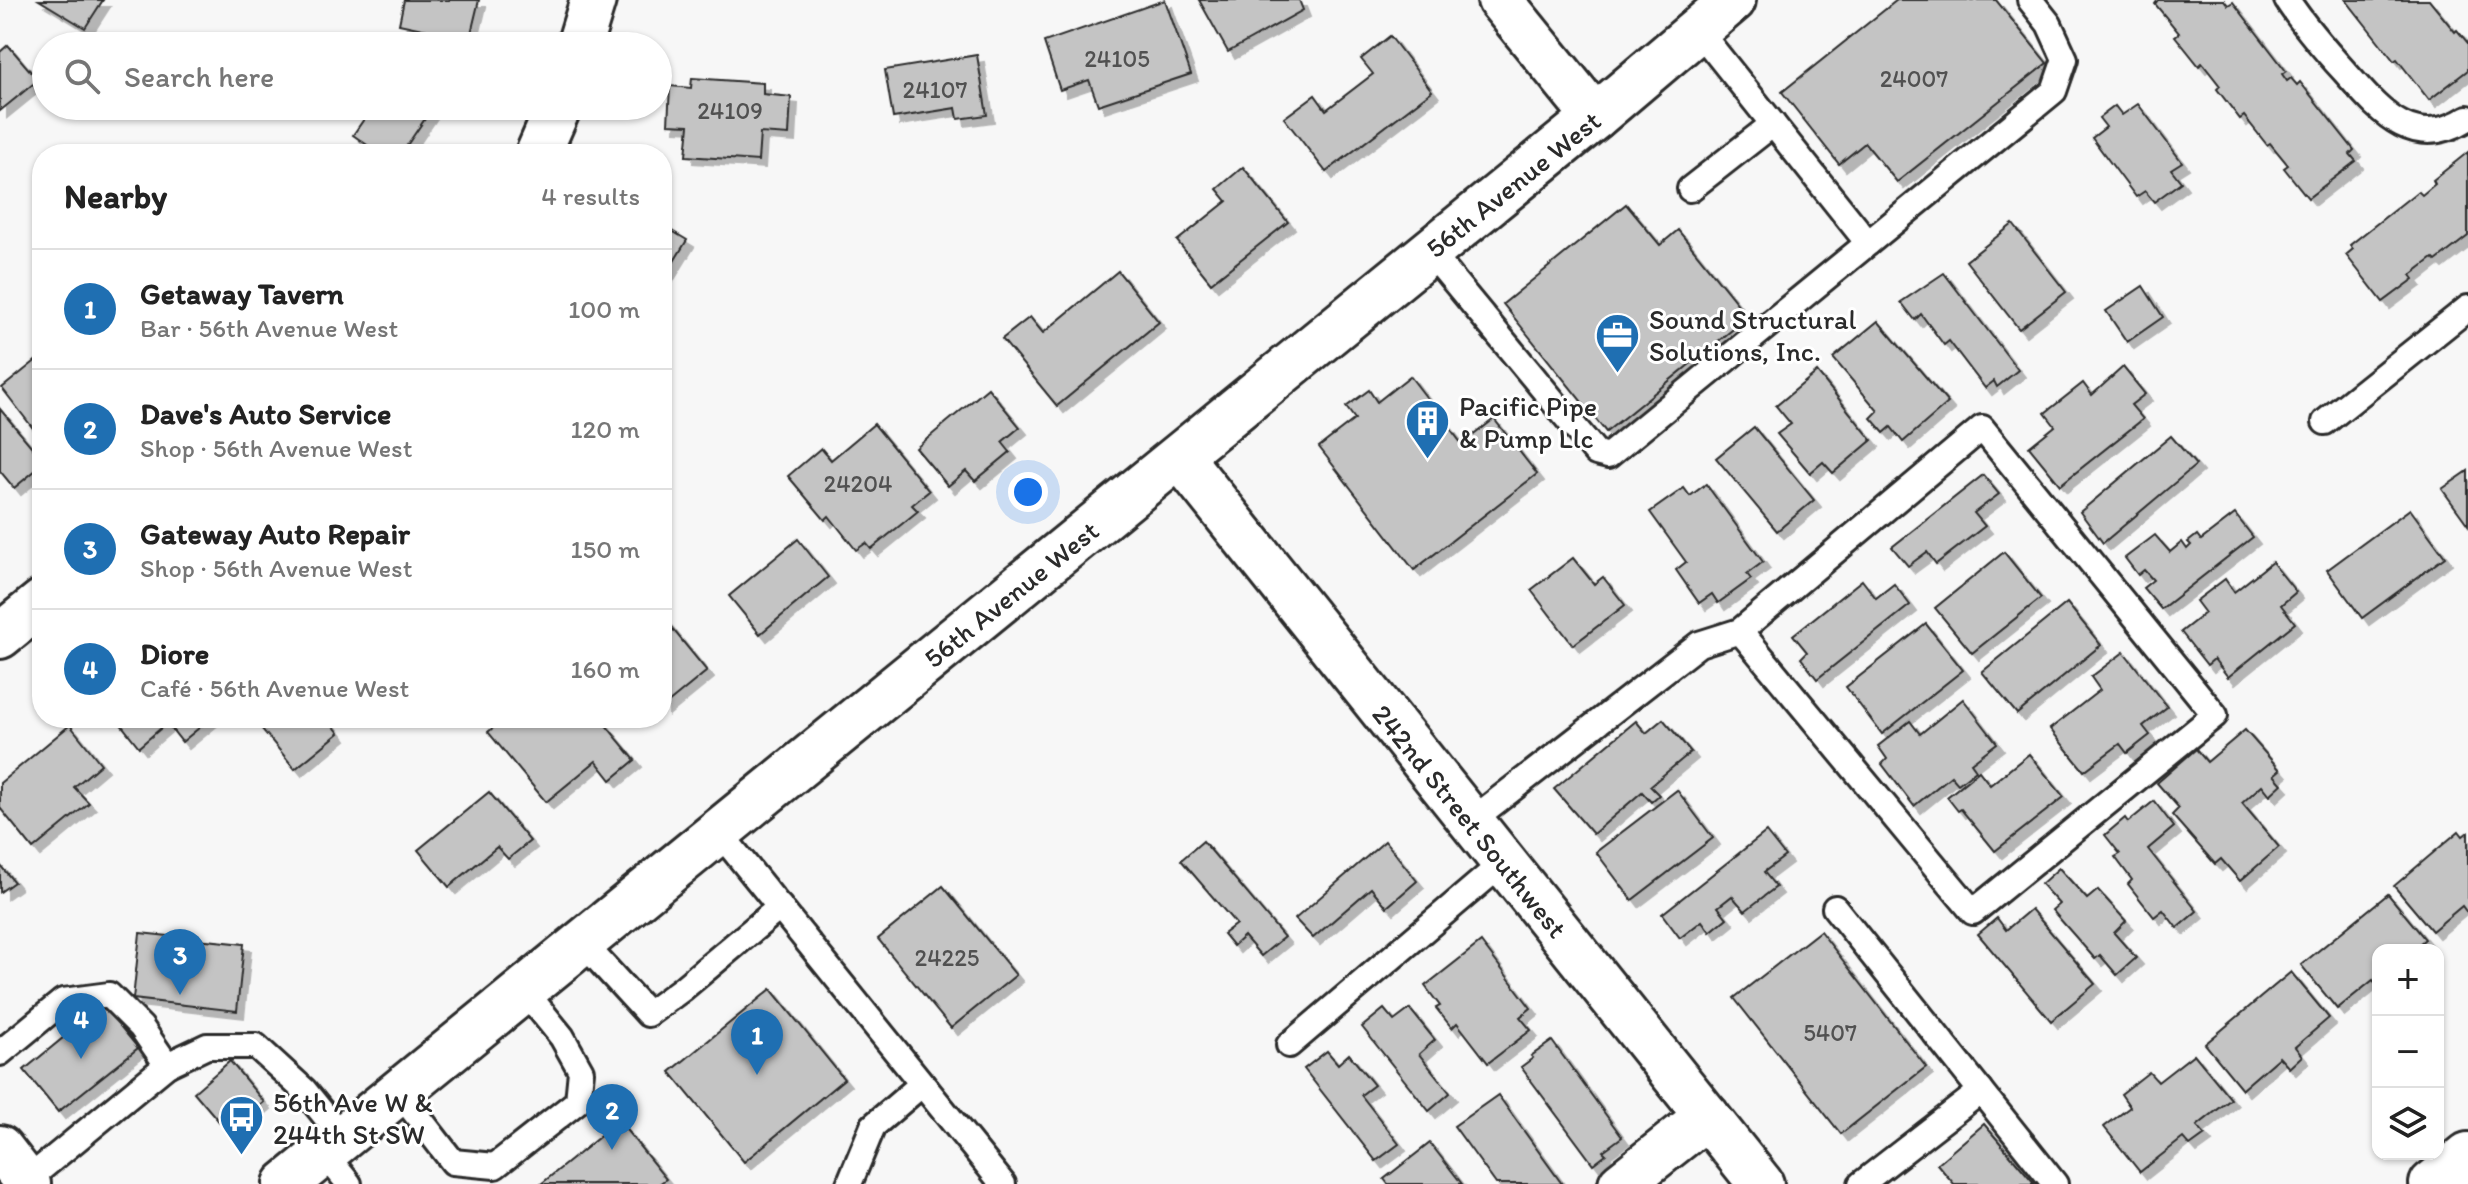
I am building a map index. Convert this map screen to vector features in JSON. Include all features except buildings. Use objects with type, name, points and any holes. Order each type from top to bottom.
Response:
[{"type":"main road","points":[[583,32],[593,0]]},
{"type":"main road","points":[[1500,0],[1595,117]]},
{"type":"main road","name":"56th Avenue West","points":[[286,1184],[339,1158],[399,1092],[1180,457],[1733,0]]},
{"type":"main road","points":[[542,144],[553,120]]},
{"type":"main road","name":"242nd Street Southwest","points":[[1180,457],[1761,1184]]},
{"type":"main road","points":[[0,636],[32,610]]},
{"type":"main road","points":[[1621,1184],[1707,1116]]},
{"type":"main road","points":[[0,1148],[27,1183]]},
{"type":"lane","points":[[1430,252],[1596,453],[1608,456],[2054,91],[2065,59],[2049,24],[2030,0]]},
{"type":"lane","points":[[2287,0],[2307,30],[2384,116],[2422,131],[2444,129],[2468,118]]},
{"type":"lane","points":[[1698,30],[1868,243]]},
{"type":"lane","points":[[1690,189],[1773,124]]},
{"type":"lane","points":[[2325,422],[2468,308]]},
{"type":"lane","points":[[1471,821],[1699,644],[1740,631],[1982,428],[2215,715],[1973,912],[1740,631]]},
{"type":"lane","points":[[719,832],[1003,1184]]},
{"type":"lane","points":[[1289,1045],[1504,862]]},
{"type":"lane","points":[[583,943],[648,1014],[780,907]]},
{"type":"lane","points":[[1835,908],[2055,1184]]},
{"type":"lane","points":[[399,1092],[453,1162],[495,1166],[578,1101],[581,1071],[562,1037],[524,990]]},
{"type":"lane","points":[[0,1053],[63,1001],[109,995],[141,1027],[167,1065]]},
{"type":"lane","points":[[27,1183],[167,1065],[207,1046],[256,1046],[304,1090],[339,1158]]},
{"type":"lane","points":[[849,1184],[873,1126],[922,1084]]},
{"type":"lane","points":[[1861,1184],[1981,1091]]},
{"type":"place","name":"Sound Structural Solutions, Inc.","points":[[1618,374]]},
{"type":"place","name":"Pacific Pipe & Pump Llc","points":[[1428,461]]},
{"type":"place","name":"Gateway Auto Repair","points":[[180,995]]},
{"type":"place","name":"Diore","points":[[81,1059]]},
{"type":"place","name":"Getaway Tavern","points":[[757,1075]]},
{"type":"place","name":"Dave's Auto Service","points":[[612,1150]]},
{"type":"place","name":"56th Ave W & 244th St SW","points":[[242,1157]]}]
